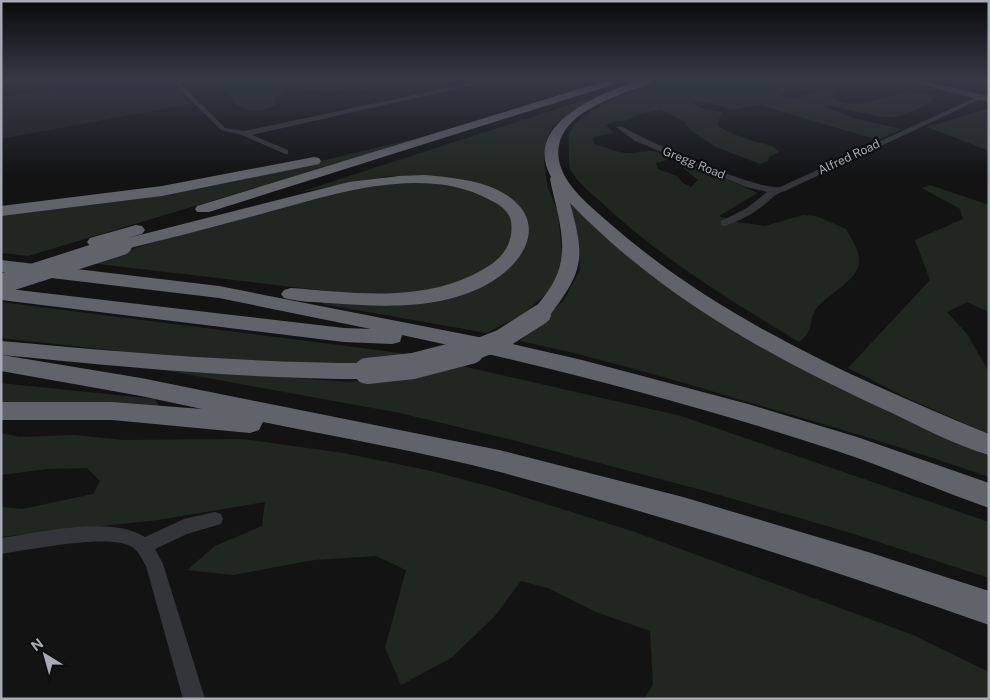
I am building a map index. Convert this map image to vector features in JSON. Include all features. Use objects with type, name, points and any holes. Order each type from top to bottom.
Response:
[{"type":"highway","points":[[1,272],[516,112]]},
{"type":"highway","points":[[1,284],[539,112]]},
{"type":"highway","points":[[1,348],[174,364],[294,371],[367,372],[421,365],[469,352],[510,334],[541,314],[566,276],[571,257],[566,220],[552,158],[553,142],[559,130],[568,120],[581,112]]},
{"type":"highway","points":[[1,211],[101,200],[228,179],[315,161],[495,118]]},
{"type":"highway","points":[[555,173],[580,204],[607,231],[638,257],[708,305],[819,368],[885,400],[989,444]]},
{"type":"highway","points":[[1,266],[219,292],[371,300],[430,296],[466,286],[499,269],[512,256],[521,242],[523,230],[520,220],[513,209],[493,195],[464,184],[435,180],[407,180],[335,190],[122,245]]},
{"type":"highway","points":[[219,292],[463,340],[582,368],[748,413],[848,444],[989,496]]},
{"type":"highway","points":[[1,294],[344,335],[463,340]]},
{"type":"highway","points":[[1,363],[141,387],[247,410],[343,427],[489,459],[620,492],[784,540],[989,608]]},
{"type":"highway","points":[[1,411],[112,410],[190,416],[263,425],[343,427]]},
{"type":"street","points":[[205,112],[223,130],[243,133],[266,130],[349,112]]},
{"type":"street","name":"Alfred Road","points":[[772,191],[782,189],[955,112]]},
{"type":"street","name":"Gregg Road","points":[[619,127],[634,138],[749,185],[772,191]]},
{"type":"street","points":[[243,133],[285,152]]},
{"type":"street","points":[[724,224],[738,218],[761,203],[772,191]]},
{"type":"street","points":[[144,546],[184,528],[215,519]]},
{"type":"street","points":[[1,546],[81,537],[113,536],[134,540],[144,546],[154,564],[194,699]]},
{"type":"shaded area","points":[[1,112],[149,112],[1,139]]},
{"type":"shaded area","points":[[548,112],[577,112],[552,126],[545,146],[544,162],[548,188],[558,212],[563,266],[552,289],[523,314],[487,333],[322,304],[326,301],[475,286],[528,228],[495,193],[419,176],[391,176],[300,192]]},
{"type":"shaded area","points":[[590,112],[651,112],[639,114],[625,121],[615,121],[606,125],[614,133],[593,137],[594,144],[626,153],[650,151],[663,155],[669,159],[656,163],[658,169],[677,176],[683,183],[691,187],[698,180],[677,163],[690,163],[758,193],[719,216],[737,222],[765,226],[803,215],[816,216],[846,229],[858,253],[858,269],[848,281],[816,309],[808,333],[799,342],[671,260],[647,242],[588,191],[570,169],[569,152],[569,135],[572,128]]},
{"type":"shaded area","points":[[663,112],[722,112],[717,125],[729,132],[770,146],[779,152],[769,157],[768,161],[760,164],[716,147],[691,131],[685,122]]},
{"type":"shaded area","points":[[782,112],[837,112],[857,119],[902,129],[878,140]]},
{"type":"shaded area","points":[[857,112],[911,112],[896,117],[882,117]]},
{"type":"shaded area","points":[[977,112],[989,112],[989,151],[927,127]]},
{"type":"shaded area","points":[[415,140],[28,256],[1,253],[1,212],[308,164]]},
{"type":"shaded area","points":[[397,182],[454,186],[497,201],[508,210],[518,232],[505,258],[450,287],[394,297],[90,263],[242,216],[319,197]]},
{"type":"shaded area","points":[[930,185],[989,205],[989,312],[967,302],[947,312],[967,334],[989,372],[989,434],[905,397],[848,368],[930,280],[915,240],[963,219],[960,209],[922,188]]},
{"type":"shaded area","points":[[565,198],[645,268],[989,452],[989,477],[877,440],[674,380],[520,341],[564,300],[580,270],[578,243]]},
{"type":"shaded area","points":[[1,302],[401,353],[415,358],[345,365],[228,363],[1,338]]},
{"type":"shaded area","points":[[462,366],[681,416],[989,522],[989,578],[851,533],[709,492],[516,441],[400,413],[152,368],[349,382],[419,375]]},
{"type":"shaded area","points":[[1,383],[155,399],[160,408],[1,408]]},
{"type":"shaded area","points":[[1,433],[19,437],[74,435],[123,440],[244,439],[343,453],[427,470],[492,487],[632,531],[913,635],[989,672],[989,699],[644,699],[653,685],[650,631],[596,612],[548,588],[521,581],[494,617],[451,658],[401,685],[385,648],[406,570],[376,556],[314,560],[233,575],[187,570],[215,546],[262,526],[265,502],[158,520],[1,537],[1,507],[22,509],[93,494],[100,481],[87,468],[47,469],[1,475]]}]
